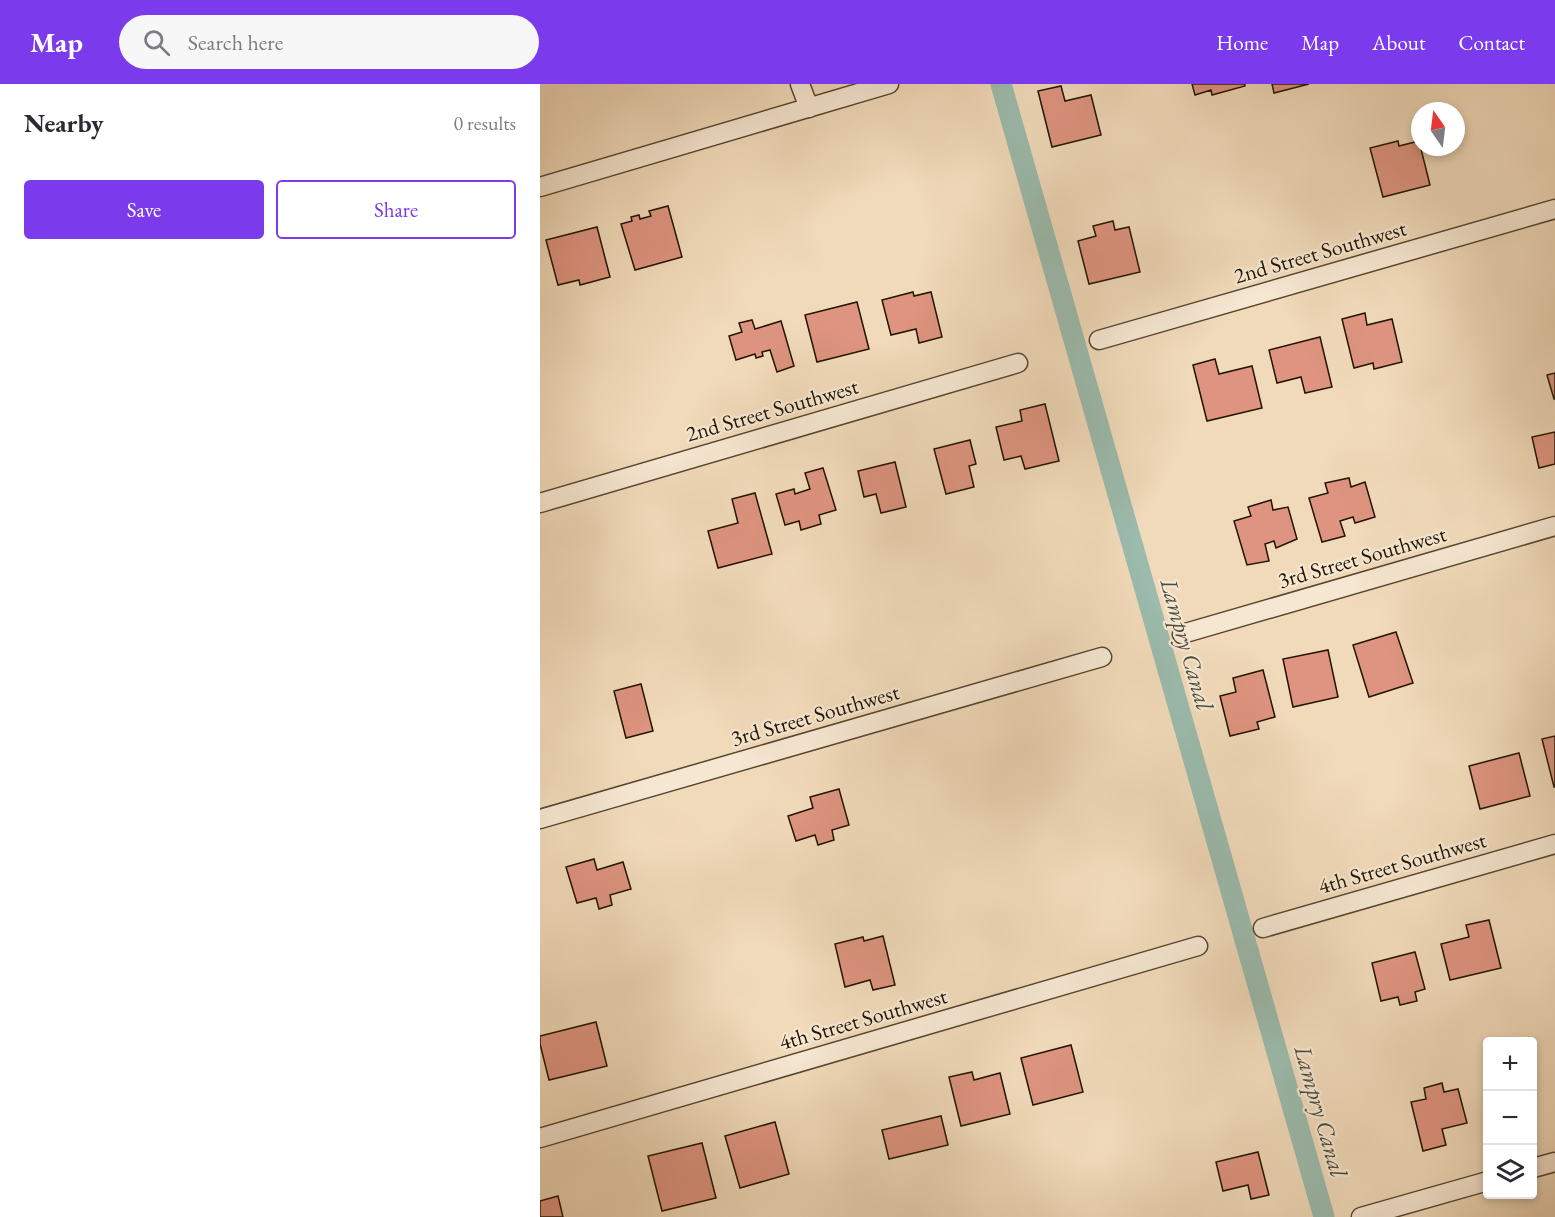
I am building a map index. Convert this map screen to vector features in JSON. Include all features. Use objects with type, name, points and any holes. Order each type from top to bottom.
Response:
[{"type":"street","points":[[800,84],[808,108]]},
{"type":"street","points":[[540,187],[889,84]]},
{"type":"street","name":"2nd Street Southwest","points":[[1099,340],[1555,209]]},
{"type":"street","name":"2nd Street Southwest","points":[[540,503],[1018,363]]},
{"type":"street","name":"3rd Street Southwest","points":[[1182,634],[1555,526]]},
{"type":"street","name":"3rd Street Southwest","points":[[540,819],[1102,657]]},
{"type":"street","name":"4th Street Southwest","points":[[1263,928],[1555,844]]},
{"type":"street","name":"4th Street Southwest","points":[[540,1138],[1198,946]]},
{"type":"street","points":[[1537,1167],[1555,1162]]},
{"type":"street","points":[[1361,1217],[1483,1182]]},
{"type":"building","points":[[1192,84],[1245,84],[1245,86],[1212,95],[1211,90],[1195,95]]},
{"type":"building","points":[[1272,84],[1309,84],[1274,93]]},
{"type":"building","points":[[1061,86],[1065,101],[1091,95],[1101,135],[1052,147],[1038,91]]},
{"type":"building","points":[[1398,141],[1399,146],[1411,143],[1411,156],[1423,156],[1430,185],[1383,197],[1370,148]]},
{"type":"building","points":[[668,206],[682,257],[635,270],[621,224],[632,221],[631,217],[639,215],[640,219],[651,216],[649,211]]},
{"type":"building","points":[[1113,221],[1115,230],[1129,227],[1140,272],[1089,284],[1078,241],[1096,236],[1093,226]]},
{"type":"building","points":[[597,227],[610,277],[580,285],[579,280],[558,285],[546,240]]},
{"type":"building","points":[[913,292],[914,296],[931,292],[942,337],[919,343],[916,329],[891,335],[882,300]]},
{"type":"building","points":[[857,302],[869,349],[817,362],[805,315]]},
{"type":"building","points":[[1365,313],[1367,325],[1392,319],[1402,362],[1374,369],[1373,363],[1354,368],[1342,319]]},
{"type":"building","points":[[752,320],[755,329],[781,321],[794,366],[777,372],[770,350],[762,352],[763,356],[756,358],[755,354],[736,360],[729,336],[742,332],[739,323]]},
{"type":"building","points":[[1320,337],[1332,387],[1305,393],[1301,377],[1277,383],[1269,350]]},
{"type":"building","points":[[1215,359],[1219,374],[1252,366],[1262,408],[1207,421],[1193,365]]},
{"type":"building","points":[[1555,373],[1555,399],[1554,399],[1547,375]]},
{"type":"building","points":[[1045,404],[1059,461],[1025,469],[1021,456],[1004,460],[996,427],[1022,421],[1020,410]]},
{"type":"building","points":[[1555,432],[1555,464],[1539,468],[1532,437]]},
{"type":"building","points":[[970,440],[976,464],[969,466],[974,487],[946,494],[934,449]]},
{"type":"building","points":[[895,462],[906,507],[881,513],[876,494],[864,497],[858,471]]},
{"type":"building","points":[[823,468],[836,510],[819,515],[821,524],[801,530],[799,521],[785,525],[776,494],[794,489],[795,494],[810,489],[805,473]]},
{"type":"building","points":[[1349,478],[1351,487],[1365,482],[1375,517],[1355,523],[1353,517],[1340,521],[1345,536],[1322,542],[1309,498],[1328,493],[1325,483]]},
{"type":"building","points":[[755,493],[772,554],[718,568],[708,531],[738,523],[732,499]]},
{"type":"building","points":[[1271,500],[1273,510],[1288,507],[1297,539],[1276,548],[1274,541],[1265,544],[1269,561],[1247,565],[1234,521],[1251,516],[1248,507]]},
{"type":"building","points":[[1396,632],[1413,683],[1369,697],[1353,645]]},
{"type":"building","points":[[1328,650],[1338,697],[1293,707],[1283,659]]},
{"type":"building","points":[[1263,670],[1275,717],[1257,722],[1259,729],[1230,736],[1220,696],[1236,692],[1233,678]]},
{"type":"building","points":[[641,684],[653,731],[626,738],[614,691]]},
{"type":"building","points":[[1555,736],[1555,787],[1554,787],[1542,739]]},
{"type":"building","points":[[1519,753],[1530,796],[1480,809],[1469,766]]},
{"type":"building","points":[[839,789],[849,825],[832,830],[834,840],[818,845],[815,835],[796,841],[788,816],[813,808],[810,797]]},
{"type":"building","points":[[594,859],[597,870],[623,862],[631,889],[610,895],[612,905],[599,909],[596,898],[577,903],[566,867]]},
{"type":"building","points":[[1489,920],[1501,968],[1450,980],[1441,944],[1469,937],[1466,925]]},
{"type":"building","points":[[883,936],[895,985],[873,990],[870,980],[845,987],[835,944],[863,937],[864,941]]},
{"type":"building","points":[[1415,952],[1425,989],[1415,992],[1417,1001],[1400,1005],[1398,997],[1381,1001],[1372,963]]},
{"type":"building","points":[[596,1022],[607,1066],[549,1080],[540,1036]]},
{"type":"building","points":[[1071,1045],[1083,1092],[1033,1105],[1021,1058]]},
{"type":"building","points":[[972,1072],[974,1080],[1000,1073],[1010,1114],[961,1126],[949,1077]]},
{"type":"building","points":[[1442,1083],[1444,1092],[1458,1089],[1467,1123],[1442,1129],[1446,1145],[1423,1151],[1411,1102],[1426,1099],[1424,1088]]},
{"type":"building","points":[[941,1116],[948,1145],[889,1159],[882,1130]]},
{"type":"building","points":[[775,1122],[789,1174],[740,1188],[725,1136]]},
{"type":"building","points":[[702,1143],[716,1198],[662,1211],[648,1156]]},
{"type":"building","points":[[1258,1152],[1269,1195],[1251,1199],[1248,1185],[1223,1191],[1216,1162]]},
{"type":"building","points":[[558,1196],[563,1217],[540,1217],[540,1201]]},
{"type":"waterway","name":"Lampry Canal","points":[[1001,84],[1324,1217]]}]
